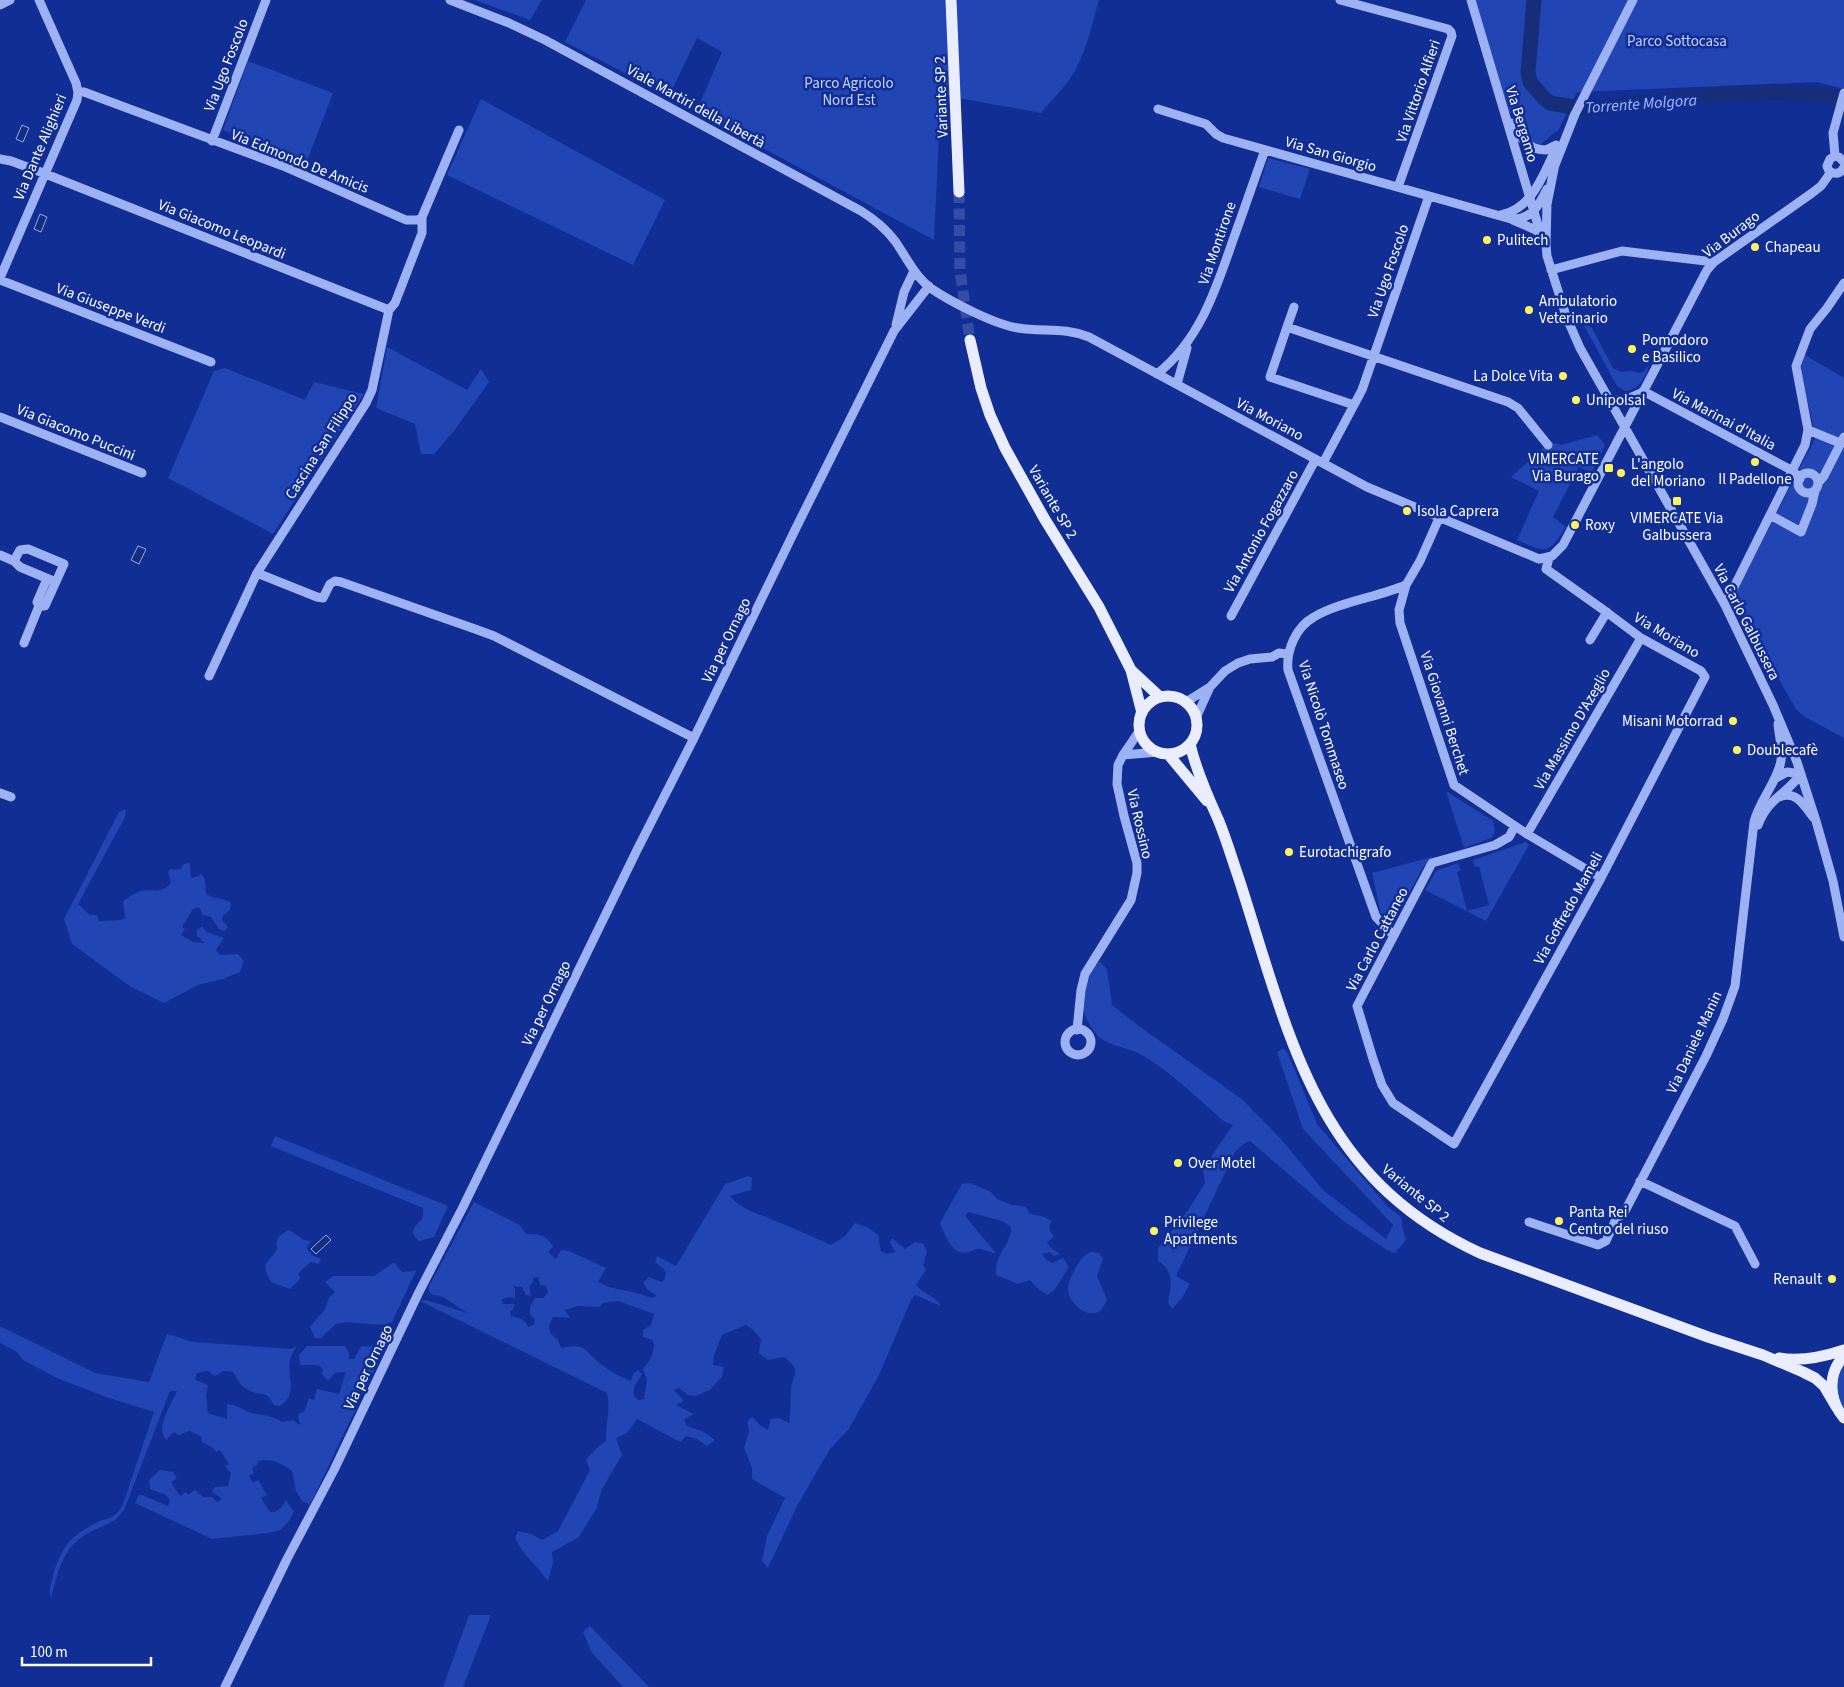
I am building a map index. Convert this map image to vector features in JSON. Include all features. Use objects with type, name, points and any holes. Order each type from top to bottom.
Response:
[{"type":"main road","name":"Variante SP 2","points":[[952,0],[959,192]]},
{"type":"main road","name":"Variante SP 2","points":[[970,340],[974,366],[984,399],[1006,448],[1044,518],[1098,607],[1131,670],[1142,713],[1140,730],[1144,741],[1163,753],[1213,809]]},
{"type":"main road","name":"Variante SP 2","points":[[1131,670],[1160,697]]},
{"type":"main road","points":[[1142,713],[1146,706],[1160,697],[1174,696],[1191,706],[1196,718],[1196,732],[1190,744],[1184,749],[1163,753]]},
{"type":"main road","name":"Variante SP 2","points":[[1190,744],[1229,848],[1282,1013],[1309,1083],[1347,1148],[1379,1185],[1426,1223],[1454,1241],[1480,1253],[1677,1326],[1763,1355],[1816,1378],[1824,1386],[1840,1413]]},
{"type":"main road","name":"Variante SP 2","points":[[1763,1355],[1787,1359],[1802,1359],[1844,1350]]},
{"type":"main road","points":[[1840,1413],[1833,1397],[1832,1384],[1834,1372],[1844,1356]]},
{"type":"street","points":[[0,5],[10,0]]},
{"type":"street","name":"Via Dante Alighieri","points":[[0,279],[77,100],[76,83],[39,0]]},
{"type":"street","name":"Via Ugo Foscolo","points":[[212,141],[266,0]]},
{"type":"street","name":"Viale Martiri della Libertà","points":[[450,0],[546,40],[861,211],[878,223],[889,234],[908,263]]},
{"type":"street","points":[[1340,0],[1359,2]]},
{"type":"street","name":"Via Bergamo","points":[[1471,0],[1547,256]]},
{"type":"street","name":"Via Carlo Galbussera","points":[[1531,198],[1633,0]]},
{"type":"street","name":"Via Vittorio Alfieri","points":[[1359,2],[1448,28],[1452,36],[1398,188]]},
{"type":"street","name":"Via Edmondo De Amicis","points":[[78,92],[84,92],[283,166],[406,220],[418,220],[422,217]]},
{"type":"street","points":[[1844,93],[1833,138],[1835,156],[1840,157],[1844,162]]},
{"type":"street","name":"Via San Giorgio","points":[[1158,109],[1206,124],[1223,138],[1501,216],[1530,227],[1540,234]]},
{"type":"street","points":[[1505,113],[1524,141],[1532,148],[1548,150],[1560,141]]},
{"type":"street","name":"Via Carlo Galbussera","points":[[1534,211],[1542,200],[1575,114]]},
{"type":"street","points":[[422,217],[460,130]]},
{"type":"street","name":"Via Montirone","points":[[1188,343],[1213,296],[1264,150]]},
{"type":"street","name":"Via Burago","points":[[1549,558],[1557,553],[1563,545],[1696,289],[1714,262],[1821,186],[1831,172],[1827,163],[1835,156]]},
{"type":"street","name":"Via Giacomo Leopardi","points":[[0,159],[11,161],[45,174],[389,310]]},
{"type":"street","name":"Via Carlo Galbussera","points":[[1555,164],[1548,204],[1547,256],[1566,316],[1580,348],[1725,605],[1778,717],[1801,774],[1816,821],[1844,937]]},
{"type":"street","points":[[1831,172],[1838,173],[1844,168]]},
{"type":"street","name":"Via Ugo Foscolo","points":[[1320,462],[1362,390],[1429,196]]},
{"type":"street","points":[[1501,216],[1519,208],[1531,198]]},
{"type":"street","points":[[1510,219],[1523,219],[1534,211]]},
{"type":"street","name":"Cascina San Filippo","points":[[209,676],[257,573],[366,403],[372,390],[389,310],[395,303],[422,233],[422,217]]},
{"type":"street","points":[[1551,270],[1622,251],[1714,262]]},
{"type":"street","name":"Via Moriano","points":[[908,263],[928,286],[991,320],[1007,326],[1026,329],[1060,329],[1085,335],[1367,487],[1536,558],[1549,558],[1546,569],[1641,638],[1703,672],[1705,677],[1702,684]]},
{"type":"street","name":"Via per Ornago","points":[[894,331],[904,292],[914,271]]},
{"type":"street","name":"Via Giuseppe Verdi","points":[[0,279],[211,362]]},
{"type":"street","points":[[1725,605],[1805,445],[1808,430],[1796,366],[1810,329],[1844,283]]},
{"type":"street","name":"Via per Ornago","points":[[225,1687],[287,1559],[334,1470],[419,1292],[463,1207],[894,331],[928,286]]},
{"type":"street","points":[[1294,307],[1270,377],[1354,405]]},
{"type":"street","points":[[1288,327],[1508,402],[1518,408],[1548,445]]},
{"type":"street","points":[[1157,374],[1171,363],[1188,343]]},
{"type":"street","points":[[1177,384],[1188,343]]},
{"type":"street","points":[[1610,401],[1627,399],[1643,392]]},
{"type":"street","name":"Via Marinai d'Italia","points":[[1643,392],[1793,471]]},
{"type":"street","name":"Via Giacomo Puccini","points":[[0,417],[142,473]]},
{"type":"street","points":[[1770,515],[1801,532],[1817,487],[1842,440],[1808,430]]},
{"type":"street","name":"Via Antonio Fogazzaro","points":[[1231,616],[1313,464],[1320,462]]},
{"type":"street","points":[[1793,471],[1800,479]]},
{"type":"street","points":[[1804,474],[1811,474],[1816,477],[1817,487],[1809,493],[1801,490],[1798,484],[1804,474]]},
{"type":"street","points":[[1406,585],[1438,516]]},
{"type":"street","points":[[14,561],[20,550],[28,549],[64,564],[37,602],[39,606],[24,643]]},
{"type":"street","points":[[0,555],[14,561],[20,567],[52,580]]},
{"type":"street","points":[[257,573],[323,598],[330,584],[335,581],[341,582],[475,629],[501,640],[694,738]]},
{"type":"street","name":"Via Nicolò Tommaseo","points":[[1393,935],[1376,917],[1288,670],[1288,656],[1299,631],[1315,616],[1406,585]]},
{"type":"street","name":"Via Giovanni Berchet","points":[[1406,585],[1399,610],[1400,623],[1454,785],[1527,834],[1601,878]]},
{"type":"street","points":[[1590,640],[1607,612]]},
{"type":"street","name":"Via Massimo D'Azeglio","points":[[1527,834],[1641,638]]},
{"type":"street","points":[[1186,702],[1210,687],[1225,671],[1238,663],[1250,659],[1272,657],[1279,653],[1288,656]]},
{"type":"street","name":"Via Goffredo Mameli","points":[[1454,1144],[1601,878],[1702,684]]},
{"type":"street","points":[[1196,718],[1210,687]]},
{"type":"street","name":"Via Daniele Manin","points":[[1529,1222],[1598,1245],[1606,1241],[1616,1219],[1624,1213],[1706,1056],[1735,986],[1743,905],[1755,817],[1768,788],[1779,770],[1781,760],[1778,717]]},
{"type":"street","name":"Via Rossino","points":[[1077,1030],[1080,990],[1085,974],[1131,900],[1137,873],[1137,863],[1117,784],[1118,765],[1140,730]]},
{"type":"street","points":[[1123,755],[1163,753]]},
{"type":"street","name":"Via Daniele Manin","points":[[1752,845],[1761,818],[1774,799],[1794,784],[1801,774],[1791,772],[1782,774],[1768,788]]},
{"type":"street","points":[[0,793],[11,797]]},
{"type":"street","points":[[1774,799],[1786,794],[1794,796],[1816,821]]},
{"type":"street","name":"Via Carlo Cattaneo","points":[[1454,1144],[1392,1103],[1382,1085],[1372,1059],[1357,1006],[1432,864],[1495,845],[1509,837],[1515,826]]},
{"type":"street","points":[[1640,1181],[1735,1226],[1755,1264]]},
{"type":"green space","points":[[475,0],[542,0],[530,20]]},
{"type":"green space","name":"Parco Agricolo Nord Est","points":[[586,0],[1099,0],[1087,41],[1075,71],[1041,113],[941,95],[934,240],[696,112],[722,52],[697,38],[669,96],[565,42]]},
{"type":"green space","name":"Parco Sottocasa","points":[[1475,0],[1844,0],[1844,89],[1817,82],[1577,92],[1558,131],[1540,145],[1533,144],[1527,141],[1517,120],[1509,112]]},
{"type":"green space","points":[[248,61],[333,93],[307,161],[223,130]]},
{"type":"green space","points":[[481,99],[665,200],[633,265],[447,175]]},
{"type":"green space","points":[[1268,158],[1310,169],[1300,199],[1259,187]]},
{"type":"green space","points":[[1582,322],[1592,328],[1613,368],[1621,372],[1632,371],[1639,373],[1643,372],[1649,365],[1644,379],[1638,386],[1625,391],[1617,386]]},
{"type":"green space","points":[[387,347],[467,390],[481,369],[489,382],[454,431],[434,454],[421,454],[415,424],[376,408]]},
{"type":"green space","points":[[1805,355],[1844,378],[1844,738],[1805,717],[1796,709],[1734,601],[1735,594],[1816,437],[1801,373]]},
{"type":"green space","points":[[225,368],[305,400],[314,382],[364,394],[273,534],[168,478],[214,371]]},
{"type":"green space","points":[[1597,435],[1605,445],[1592,473],[1579,467],[1553,517],[1566,527],[1555,543],[1546,549],[1541,549],[1517,540],[1539,491],[1511,477],[1550,442],[1561,445]]},
{"type":"green space","points":[[1446,791],[1493,821],[1495,830],[1491,838],[1464,848]]},
{"type":"green space","points":[[126,809],[125,817],[78,904],[90,915],[97,915],[99,921],[121,920],[125,918],[123,901],[141,891],[164,889],[171,883],[168,872],[170,869],[178,869],[184,864],[190,863],[191,878],[201,874],[205,879],[206,894],[231,903],[230,910],[223,916],[222,920],[228,927],[225,931],[219,929],[211,917],[203,915],[199,907],[193,909],[182,927],[185,929],[181,935],[193,942],[205,943],[197,936],[197,930],[202,926],[207,932],[224,938],[216,950],[220,955],[238,954],[244,961],[240,972],[223,979],[198,985],[164,1003],[131,987],[72,944],[64,919],[119,812]]},
{"type":"green space","points":[[1526,842],[1529,845],[1486,921],[1425,890],[1436,871],[1458,863],[1461,870],[1457,872],[1467,911],[1489,905],[1479,866],[1475,867],[1473,860]]},
{"type":"green space","points":[[1432,857],[1433,859],[1423,867],[1399,912],[1390,916],[1381,914],[1372,873]]},
{"type":"green space","points":[[1100,962],[1107,969],[1112,1005],[1243,1100],[1281,1139],[1323,1190],[1386,1239],[1393,1225],[1303,1129],[1277,1052],[1284,1048],[1317,1124],[1388,1207],[1402,1218],[1406,1240],[1395,1253],[1387,1250],[1342,1220],[1250,1141],[1235,1152],[1176,1276],[1190,1284],[1182,1298],[1172,1309],[1168,1302],[1171,1284],[1169,1274],[1167,1269],[1158,1261],[1158,1248],[1187,1212],[1205,1183],[1203,1171],[1233,1125],[1225,1122],[1149,1059],[1108,1042],[1096,1034],[1085,1015],[1083,1002],[1090,976],[1096,965]]},
{"type":"green space","points":[[275,1136],[448,1206],[434,1237],[419,1241],[413,1234],[414,1228],[423,1217],[423,1208],[271,1146]]},
{"type":"green space","points":[[748,1176],[752,1178],[751,1190],[730,1196],[735,1201],[750,1211],[831,1245],[845,1236],[855,1223],[867,1227],[878,1235],[881,1251],[887,1254],[895,1252],[890,1243],[892,1238],[905,1249],[915,1242],[924,1244],[927,1253],[923,1265],[926,1270],[916,1285],[941,1306],[915,1295],[911,1300],[879,1375],[849,1429],[830,1449],[797,1506],[768,1568],[762,1561],[767,1536],[785,1498],[752,1479],[752,1468],[744,1448],[749,1431],[747,1421],[752,1417],[768,1430],[771,1419],[779,1418],[789,1423],[795,1370],[794,1366],[784,1357],[768,1360],[759,1353],[761,1339],[746,1325],[722,1335],[714,1355],[713,1365],[724,1367],[722,1377],[710,1390],[696,1396],[688,1395],[679,1388],[674,1390],[684,1401],[676,1405],[694,1414],[684,1419],[687,1426],[702,1431],[715,1440],[707,1446],[697,1439],[686,1436],[680,1442],[637,1419],[627,1433],[616,1438],[622,1455],[602,1489],[596,1509],[579,1537],[552,1552],[553,1563],[548,1581],[526,1555],[515,1538],[518,1531],[531,1534],[542,1540],[558,1531],[590,1470],[586,1459],[606,1441],[607,1393],[420,1301],[426,1300],[467,1313],[443,1297],[431,1294],[428,1288],[474,1202],[520,1225],[526,1234],[538,1235],[548,1240],[553,1247],[548,1252],[556,1259],[561,1250],[569,1251],[606,1268],[598,1282],[651,1298],[657,1296],[648,1290],[643,1283],[649,1277],[662,1282],[664,1280],[666,1273],[655,1262],[657,1256],[676,1266],[725,1184]],"holes":[[[538,1277],[540,1285],[546,1286],[548,1293],[543,1298],[535,1298],[530,1307],[530,1314],[535,1319],[534,1324],[528,1327],[519,1318],[511,1316],[510,1312],[515,1304],[503,1304],[501,1300],[507,1297],[515,1298],[513,1286],[522,1287],[526,1295],[531,1296],[529,1286],[533,1283],[533,1278]],[[618,1301],[654,1314],[651,1325],[643,1330],[643,1337],[653,1340],[654,1344],[652,1356],[643,1369],[647,1380],[644,1399],[638,1400],[634,1396],[634,1387],[642,1374],[638,1370],[633,1374],[631,1381],[605,1368],[581,1347],[570,1346],[561,1348],[558,1340],[550,1333],[549,1325],[553,1317],[570,1318],[565,1310],[578,1306],[599,1307],[603,1303]]]},
{"type":"green space","points":[[970,1183],[991,1192],[997,1199],[1012,1205],[1026,1207],[1030,1214],[1042,1216],[1052,1221],[1049,1228],[1054,1237],[1047,1242],[1050,1247],[1060,1254],[1054,1256],[1049,1252],[1042,1254],[1053,1263],[1063,1258],[1069,1267],[1058,1285],[1048,1295],[1038,1289],[1030,1280],[1018,1284],[996,1275],[998,1261],[1008,1240],[1011,1227],[1002,1221],[968,1212],[965,1216],[996,1253],[975,1249],[963,1253],[950,1244],[940,1223],[962,1184]]},
{"type":"green space","points":[[289,1230],[304,1240],[311,1241],[306,1248],[312,1255],[321,1259],[319,1264],[310,1262],[298,1274],[301,1278],[290,1289],[271,1282],[265,1266],[277,1249],[279,1237]]},
{"type":"green space","points":[[1091,1252],[1098,1253],[1103,1259],[1097,1276],[1107,1300],[1103,1308],[1096,1313],[1085,1312],[1079,1308],[1071,1299],[1068,1288],[1070,1278],[1078,1264],[1083,1257]]},
{"type":"green space","points":[[393,1263],[402,1272],[416,1271],[392,1322],[382,1325],[346,1322],[336,1324],[321,1338],[315,1338],[310,1327],[325,1309],[329,1298],[335,1292],[325,1282],[333,1276],[374,1276]]},
{"type":"green space","points":[[0,1326],[95,1373],[149,1382],[167,1334],[194,1342],[291,1349],[297,1346],[292,1354],[290,1364],[291,1390],[286,1401],[280,1406],[274,1405],[266,1395],[246,1388],[239,1382],[233,1372],[223,1371],[215,1376],[208,1371],[197,1373],[195,1380],[208,1385],[206,1395],[208,1413],[210,1414],[227,1419],[227,1404],[251,1413],[278,1419],[282,1422],[293,1420],[300,1425],[298,1416],[304,1412],[309,1398],[314,1400],[317,1389],[339,1394],[346,1372],[335,1373],[328,1381],[322,1374],[323,1369],[318,1365],[300,1365],[299,1355],[307,1346],[345,1346],[349,1353],[349,1359],[354,1359],[363,1346],[380,1347],[378,1362],[310,1505],[302,1501],[296,1491],[292,1471],[288,1468],[267,1460],[258,1461],[257,1465],[252,1468],[254,1473],[249,1476],[253,1483],[258,1480],[267,1495],[261,1498],[270,1512],[275,1512],[281,1508],[286,1500],[294,1512],[289,1521],[280,1530],[268,1533],[212,1539],[135,1503],[139,1495],[142,1495],[168,1506],[170,1500],[166,1495],[150,1489],[149,1480],[160,1470],[173,1472],[177,1478],[171,1482],[180,1496],[186,1492],[188,1495],[195,1490],[203,1497],[212,1497],[217,1502],[222,1499],[212,1491],[215,1487],[228,1486],[231,1473],[225,1466],[229,1464],[220,1450],[216,1452],[213,1448],[202,1442],[201,1436],[189,1431],[179,1435],[174,1432],[166,1440],[162,1429],[163,1422],[177,1391],[170,1391],[124,1510],[115,1520],[85,1535],[71,1547],[62,1563],[51,1599],[50,1589],[54,1572],[64,1548],[80,1532],[112,1517],[123,1504],[154,1412],[109,1398],[59,1379],[23,1360],[17,1352],[0,1343]]},
{"type":"green space","points":[[1844,1364],[1844,1408],[1839,1397],[1838,1386],[1839,1375]]},
{"type":"green space","points":[[469,1615],[491,1615],[463,1687],[443,1687]]},
{"type":"green space","points":[[590,1626],[649,1687],[623,1687],[592,1653],[583,1632]]},
{"type":"shaded area","points":[[22,125],[29,128],[23,142],[16,139]]},
{"type":"shaded area","points":[[40,214],[47,217],[41,232],[34,229]]},
{"type":"shaded area","points":[[138,546],[146,549],[139,564],[131,560]]},
{"type":"shaded area","points":[[326,1235],[331,1240],[316,1254],[311,1249]]},
{"type":"waterway","name":"Torrente Molgora","points":[[1534,0],[1528,72],[1530,82],[1550,103],[1585,109],[1726,94],[1773,92],[1819,94],[1844,99]]},
{"type":"tunnel","points":[[959,192],[960,271],[970,340]]},
{"type":"place","name":"Pulitech","points":[[1487,240]]},
{"type":"place","name":"Chapeau","points":[[1755,247]]},
{"type":"place","name":"Ambulatorio Veterinario","points":[[1529,310]]},
{"type":"place","name":"Pomodoro e Basilico","points":[[1632,349]]},
{"type":"place","name":"La Dolce Vita","points":[[1563,376]]},
{"type":"place","name":"Unipolsal","points":[[1576,400]]},
{"type":"place","name":"Il Padellone","points":[[1755,462]]},
{"type":"place","name":"VIMERCATE Via Burago","points":[[1609,468]]},
{"type":"place","name":"L'angolo del Moriano","points":[[1621,473]]},
{"type":"place","name":"VIMERCATE Via Galbussera","points":[[1677,501]]},
{"type":"place","name":"Isola Caprera","points":[[1407,511]]},
{"type":"place","name":"Roxy","points":[[1575,525]]},
{"type":"place","name":"Misani Motorrad","points":[[1733,721]]},
{"type":"place","name":"Doublecafè","points":[[1737,750]]},
{"type":"place","name":"Eurotachigrafo","points":[[1289,852]]},
{"type":"place","name":"Over Motel","points":[[1178,1163]]},
{"type":"place","name":"Panta Rei Centro del riuso","points":[[1559,1221]]},
{"type":"place","name":"Privilege Apartments","points":[[1154,1231]]},
{"type":"place","name":"Renault","points":[[1832,1279]]}]
